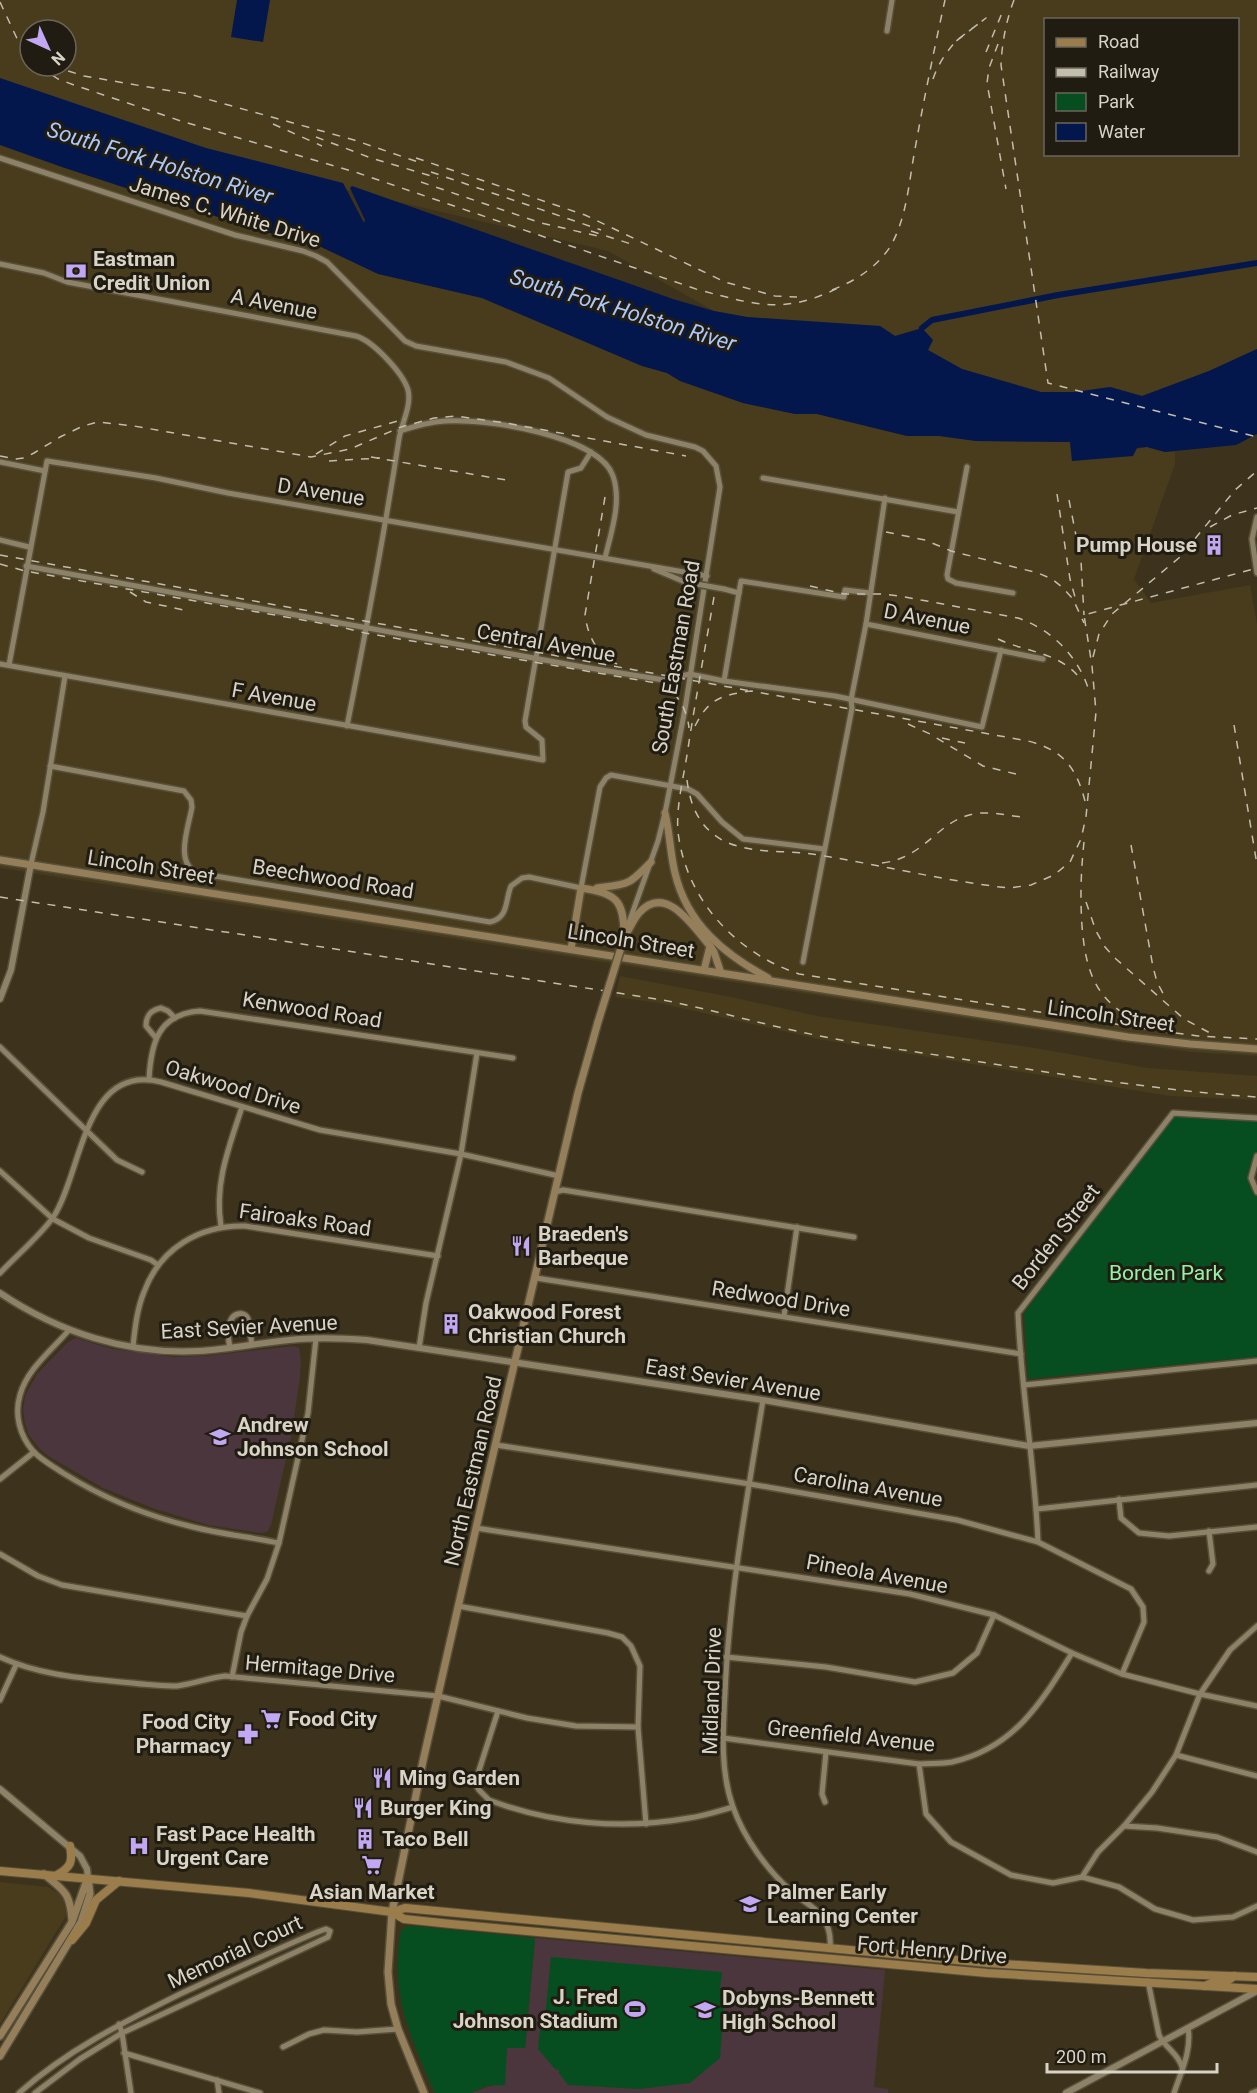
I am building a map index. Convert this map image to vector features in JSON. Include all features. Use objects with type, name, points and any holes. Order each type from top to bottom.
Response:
[{"type":"main road","points":[[665,813],[675,874],[680,890],[698,921],[729,955],[773,980]]},
{"type":"main road","name":"Lincoln Street","points":[[0,860],[1137,1038],[1257,1049]]},
{"type":"main road","points":[[590,889],[622,886],[635,878],[651,862]]},
{"type":"main road","name":"Beechwood Road","points":[[581,888],[590,889]]},
{"type":"main road","points":[[571,949],[581,888]]},
{"type":"main road","points":[[590,889],[611,895],[620,905],[624,918],[624,938]]},
{"type":"main road","points":[[624,938],[641,911],[652,904],[665,903],[678,909],[710,946],[721,973]]},
{"type":"main road","name":"North Eastman Road","points":[[424,2093],[398,2030],[388,1981],[392,1912],[458,1606],[555,1192],[598,1022],[624,938]]},
{"type":"main road","points":[[704,970],[710,946]]},
{"type":"main road","points":[[57,1875],[71,1866],[70,1846]]},
{"type":"main road","name":"Fort Henry Drive","points":[[0,1871],[249,1893],[392,1912],[404,1919],[451,1924],[987,1973],[1257,1990]]},
{"type":"main road","points":[[44,1874],[67,1895],[72,1922]]},
{"type":"main road","points":[[0,2037],[72,1922],[88,1878]]},
{"type":"main road","points":[[0,2056],[72,1940],[86,1911],[90,1894],[88,1878]]},
{"type":"main road","points":[[72,1940],[86,1923],[96,1900],[119,1881]]},
{"type":"main road","name":"Fort Henry Drive","points":[[392,1912],[405,1908],[830,1948],[1146,1974],[1257,1977]]},
{"type":"main road","points":[[1204,1986],[1214,1982],[1226,1982],[1233,1976]]},
{"type":"street","points":[[887,31],[892,0]]},
{"type":"street","name":"James C. White Drive","points":[[0,158],[235,235],[311,253],[327,262],[371,309],[410,344],[519,365],[549,378],[615,421],[646,435],[694,447],[710,457]]},
{"type":"street","name":"A Avenue","points":[[0,264],[44,273],[67,282],[365,338],[381,352],[406,386],[408,399],[400,431],[347,726]]},
{"type":"street","points":[[400,431],[430,422],[460,420],[538,432],[569,441],[591,452],[608,467],[614,477],[615,507],[605,558]]},
{"type":"street","points":[[537,658],[568,472],[581,468],[591,452]]},
{"type":"street","name":"South Eastman Road","points":[[651,862],[665,813],[707,576],[720,487],[719,475],[710,457]]},
{"type":"street","name":"D Avenue","points":[[0,462],[45,471],[46,461],[156,478],[228,493],[707,576]]},
{"type":"street","points":[[967,467],[957,512],[948,579],[956,583],[1013,593]]},
{"type":"street","points":[[9,666],[29,547],[45,471]]},
{"type":"street","points":[[763,478],[957,512]]},
{"type":"street","points":[[870,593],[885,498]]},
{"type":"street","points":[[1257,517],[1252,539],[1257,573]]},
{"type":"street","points":[[0,540],[29,547]]},
{"type":"street","name":"D Avenue","points":[[644,565],[684,582],[739,593],[741,581],[844,597],[845,590],[870,593],[866,624],[1043,658]]},
{"type":"street","name":"Central Avenue","points":[[26,566],[664,680],[690,674],[894,707],[982,727],[1000,650]]},
{"type":"street","points":[[724,681],[739,593]]},
{"type":"street","points":[[802,962],[852,708],[851,700],[866,624]]},
{"type":"street","name":"F Avenue","points":[[0,664],[543,760],[542,740],[525,727],[537,658]]},
{"type":"street","points":[[0,999],[11,970],[31,864],[36,849],[64,676]]},
{"type":"street","name":"Beechwood Road","points":[[50,766],[184,791],[192,807],[184,854],[187,866],[197,873],[490,922],[505,911],[511,886],[522,878],[581,888]]},
{"type":"street","points":[[581,888],[600,787],[606,778],[615,775],[670,785],[696,794],[722,822],[743,839],[824,849]]},
{"type":"street","name":"North Eastman Road","points":[[624,938],[651,862]]},
{"type":"street","points":[[149,1079],[150,1057],[156,1038],[165,1026],[176,1018],[161,1008],[151,1012],[146,1026],[156,1038]]},
{"type":"street","name":"Kenwood Road","points":[[176,1018],[194,1011],[210,1011],[513,1058]]},
{"type":"street","points":[[0,1047],[117,1160],[142,1172]]},
{"type":"street","points":[[419,1348],[426,1303],[461,1154],[477,1053]]},
{"type":"street","name":"Oakwood Drive","points":[[0,1273],[52,1219],[99,1104],[114,1090],[135,1081],[149,1079],[320,1130],[461,1154],[559,1176]]},
{"type":"street","points":[[221,1226],[218,1210],[219,1184],[242,1107]]},
{"type":"street","name":"Borden Street","points":[[1038,1542],[1037,1509],[1029,1446],[1018,1313],[1173,1113],[1257,1118]]},
{"type":"street","points":[[1257,1156],[1251,1178],[1257,1192]]},
{"type":"street","points":[[0,1172],[52,1219],[89,1238],[151,1260],[158,1265]]},
{"type":"street","points":[[555,1192],[563,1190],[854,1237]]},
{"type":"street","name":"Fairoaks Road","points":[[133,1346],[143,1292],[158,1265],[184,1241],[221,1226],[245,1226],[438,1256]]},
{"type":"street","points":[[784,1316],[797,1227]]},
{"type":"street","name":"Redwood Drive","points":[[536,1278],[1021,1354]]},
{"type":"street","name":"East Sevier Avenue","points":[[0,1293],[26,1310],[69,1330],[133,1346],[171,1351],[230,1348],[315,1338],[367,1340],[763,1400],[1029,1446],[1257,1423]]},
{"type":"street","points":[[230,1348],[228,1336],[230,1321],[236,1314],[243,1314],[248,1319],[252,1345]]},
{"type":"street","points":[[69,1330],[31,1373],[19,1397],[18,1416],[22,1434],[34,1452],[72,1478],[126,1506],[193,1527],[279,1543]]},
{"type":"street","points":[[232,1677],[236,1652],[247,1616],[267,1579],[279,1543],[308,1413],[315,1338]]},
{"type":"street","points":[[1024,1385],[1257,1360]]},
{"type":"street","name":"Midland Drive","points":[[763,1400],[736,1569],[726,1657],[723,1738],[727,1779],[733,1807],[753,1847],[791,1891],[822,1916],[828,1926],[831,1939],[830,1948]]},
{"type":"street","name":"Carolina Avenue","points":[[496,1445],[750,1484],[957,1520],[1038,1542],[1131,1589],[1143,1607],[1144,1622],[1122,1674]]},
{"type":"street","points":[[0,1479],[34,1452]]},
{"type":"street","points":[[1037,1509],[1257,1485]]},
{"type":"street","points":[[1119,1499],[1121,1518],[1139,1533],[1169,1536],[1257,1527]]},
{"type":"street","name":"Pineola Avenue","points":[[476,1528],[910,1594],[994,1614],[1072,1653],[1122,1674],[1257,1706]]},
{"type":"street","points":[[1209,1531],[1214,1564],[1209,1571]]},
{"type":"street","points":[[0,1554],[38,1576],[62,1585],[247,1616]]},
{"type":"street","points":[[458,1606],[608,1633],[622,1637],[631,1646],[640,1666],[638,1727],[645,1824]]},
{"type":"street","points":[[726,1657],[826,1667],[915,1682],[953,1673],[977,1653],[994,1614]]},
{"type":"street","points":[[1082,1877],[1098,1852],[1124,1826],[1152,1792],[1176,1755],[1200,1694],[1230,1650],[1257,1626]]},
{"type":"street","name":"Greenfield Avenue","points":[[723,1738],[919,1764],[951,1762],[994,1745],[1017,1730],[1043,1698],[1072,1653]]},
{"type":"street","name":"Hermitage Drive","points":[[0,1657],[16,1665],[66,1676],[167,1686],[187,1685],[208,1678],[232,1677],[438,1696],[498,1711],[576,1726],[638,1727]]},
{"type":"street","points":[[0,1700],[16,1665]]},
{"type":"street","points":[[498,1711],[475,1783],[489,1800],[577,1822],[612,1824],[645,1824],[690,1818],[733,1807]]},
{"type":"street","points":[[825,1802],[822,1794],[826,1752]]},
{"type":"street","points":[[1176,1755],[1257,1776]]},
{"type":"street","points":[[919,1764],[926,1814],[951,1842],[1011,1875],[1053,1883],[1082,1877],[1119,1887],[1155,1909],[1193,1920],[1233,1917],[1257,1906]]},
{"type":"street","points":[[0,1789],[80,1856],[87,1869],[88,1878]]},
{"type":"street","points":[[1124,1826],[1157,1828],[1217,1837],[1257,1852]]},
{"type":"street","name":"Memorial Court","points":[[19,2093],[65,2056],[119,2024],[252,1960],[320,1931],[326,1929],[330,1931],[328,1937],[122,2033],[80,2059],[36,2092]]},
{"type":"street","points":[[252,1960],[257,1971]]},
{"type":"street","points":[[1146,1974],[1159,2036],[1162,2042],[1176,2054],[1182,2067]]},
{"type":"street","points":[[1066,2093],[1257,1990]]},
{"type":"street","points":[[119,2024],[131,2093]]},
{"type":"street","points":[[1174,2093],[1190,2040],[1188,2028]]},
{"type":"street","points":[[283,2046],[324,2030],[357,2032],[398,2030]]},
{"type":"street","points":[[124,2052],[260,2093]]},
{"type":"street","points":[[217,2080],[219,2093]]},
{"type":"street","points":[[31,2082],[36,2092]]},
{"type":"street","points":[[1252,2093],[1257,2091]]},
{"type":"shaded area","points":[[0,0],[1257,0],[1257,349],[1209,371],[1142,396],[1110,387],[1075,392],[1041,392],[962,369],[928,350],[922,329],[895,336],[880,326],[747,317],[714,311],[608,251],[262,170],[0,84]]},
{"type":"shaded area","points":[[0,144],[160,199],[299,242],[319,246],[380,274],[482,298],[642,366],[667,373],[680,381],[743,403],[795,414],[817,414],[907,436],[939,436],[976,441],[1070,442],[1072,461],[1147,447],[1165,452],[1175,451],[1175,464],[1134,579],[1151,603],[1250,585],[1257,624],[1257,1056],[1191,1052],[1078,1036],[0,868]]},
{"type":"shaded area","points":[[620,976],[817,1016],[1035,1048],[1148,1068],[1257,1076],[1257,1100],[1170,1096],[818,1039],[659,1003],[615,997]]},
{"type":"shaded area","points":[[76,1338],[112,1349],[173,1357],[206,1356],[294,1346],[299,1348],[300,1377],[292,1432],[271,1525],[267,1532],[208,1525],[155,1509],[103,1488],[40,1449],[29,1435],[25,1423],[23,1410],[25,1396],[37,1374],[68,1342]]},
{"type":"shaded area","points":[[0,1882],[48,1887],[62,1896],[67,1914],[0,2024]]},
{"type":"shaded area","name":"Dobyns-Bennett High School","points":[[535,1938],[885,1970],[874,2087],[888,2089],[888,2093],[471,2093],[496,2084],[507,2048],[525,2048]]},
{"type":"green space","name":"Borden Park","points":[[1171,1115],[1257,1121],[1257,1156],[1251,1178],[1257,1192],[1257,1357],[1028,1379],[1024,1313]]},
{"type":"green space","points":[[404,1927],[535,1938],[525,2048],[507,2048],[505,2085],[486,2086],[471,2093],[435,2093],[413,2043],[399,1990],[400,1936]]},
{"type":"green space","name":"J. Fred Johnson Stadium","points":[[551,1957],[722,1972],[720,1988],[725,1989],[720,2058],[690,2083],[639,2089],[568,2085],[559,2070],[555,2069],[538,2049],[540,2029],[544,2029]]},
{"type":"water","points":[[237,0],[270,0],[263,42],[231,37]]},
{"type":"water","name":"South Fork Holston River","points":[[0,78],[206,148],[343,183],[364,223],[365,220],[350,188],[352,186],[673,299],[714,311],[747,317],[880,326],[895,336],[922,328],[933,340],[928,350],[962,369],[1041,392],[1075,392],[1110,387],[1142,396],[1209,371],[1257,349],[1257,434],[1236,445],[1165,452],[1147,447],[1137,448],[1133,456],[1072,461],[1070,442],[976,441],[939,436],[907,436],[817,414],[795,414],[743,403],[680,381],[667,373],[642,366],[482,298],[378,274],[319,246],[299,242],[149,195],[0,145]]},
{"type":"waterway","points":[[922,328],[932,320],[1058,295],[1257,263]]},
{"type":"railway","points":[[832,290],[857,278],[872,267],[884,255],[896,236],[907,199],[945,0]]},
{"type":"railway","points":[[1014,0],[1005,32],[1001,65],[1048,383],[1257,437]]},
{"type":"railway","points":[[0,2],[18,41]]},
{"type":"railway","points":[[986,52],[1004,8]]},
{"type":"railway","points":[[933,79],[940,63],[953,44],[986,18],[955,42]]},
{"type":"railway","points":[[998,44],[989,68],[987,83],[1006,189]]},
{"type":"railway","points":[[78,74],[189,94],[354,140],[421,163]]},
{"type":"railway","points":[[57,78],[181,121],[358,173],[699,290],[770,305],[802,301],[840,287]]},
{"type":"railway","points":[[273,124],[322,146]]},
{"type":"railway","points":[[316,137],[371,158],[438,178]]},
{"type":"railway","points":[[416,158],[585,215],[725,282],[775,296],[797,297]]},
{"type":"railway","points":[[431,172],[601,230]]},
{"type":"railway","points":[[421,182],[541,223],[598,236]]},
{"type":"railway","points":[[591,231],[631,244]]},
{"type":"railway","points":[[0,456],[24,458],[60,437],[98,422],[134,426],[311,457],[350,449],[401,427],[434,418],[455,416],[506,423],[686,456]]},
{"type":"railway","points":[[316,454],[345,436],[405,419]]},
{"type":"railway","points":[[371,457],[512,481]]},
{"type":"railway","points":[[329,461],[380,458]]},
{"type":"railway","points":[[1093,657],[1099,634],[1112,614],[1180,557],[1235,490],[1257,471]]},
{"type":"railway","points":[[1057,494],[1070,579],[1075,597]]},
{"type":"railway","points":[[605,497],[585,615],[588,631],[595,644],[604,655],[617,664]]},
{"type":"railway","points":[[1069,500],[1081,561],[1084,615]]},
{"type":"railway","points":[[1210,527],[1232,515],[1257,508]]},
{"type":"railway","points":[[886,532],[925,540],[951,551],[1038,573],[1052,579],[1073,599],[1084,623]]},
{"type":"railway","points":[[0,555],[751,691]]},
{"type":"railway","points":[[0,564],[25,571],[337,626],[365,633],[662,684],[673,692],[681,703],[689,728]]},
{"type":"railway","points":[[687,780],[693,807],[707,829],[722,840],[743,848],[812,854],[984,885],[1009,888],[1031,885],[1054,875],[1070,862],[1081,839],[1086,817],[1096,712],[1084,615],[1257,568]]},
{"type":"railway","points":[[810,586],[844,594],[884,594],[905,597],[1018,618],[1031,623],[1054,638],[1072,657],[1090,694]]},
{"type":"railway","points":[[130,592],[146,602],[184,610]]},
{"type":"railway","points":[[714,597],[680,794],[678,832],[691,880],[718,921],[735,938],[776,965],[799,974],[1147,1029],[1198,1036],[1257,1039]]},
{"type":"railway","points":[[998,639],[1051,657],[1070,668],[1078,676]]},
{"type":"railway","points":[[695,726],[706,709],[717,700],[724,696],[751,691],[1028,741],[1050,749],[1066,762],[1077,779],[1085,801]]},
{"type":"railway","points":[[908,724],[930,734],[983,766],[1016,774]]},
{"type":"railway","points":[[1234,725],[1257,865]]},
{"type":"railway","points":[[942,738],[965,743]]},
{"type":"railway","points":[[882,863],[897,860],[909,854],[960,818],[985,813],[1021,817]]},
{"type":"railway","points":[[1084,842],[1081,915],[1084,943],[1091,973],[1097,986],[1115,1008],[1145,1025]]},
{"type":"railway","points":[[1131,845],[1153,967],[1157,982],[1166,999]]},
{"type":"railway","points":[[0,897],[663,1000],[868,1045],[1119,1082],[1257,1097]]},
{"type":"railway","points":[[1086,902],[1096,931],[1105,947],[1116,959],[1184,1019],[1210,1033]]},
{"type":"place","name":"Eastman Credit Union","points":[[76,271]]},
{"type":"place","name":"Pump House","points":[[1214,545]]},
{"type":"place","name":"Braeden's Barbeque","points":[[521,1246]]},
{"type":"place","name":"Oakwood Forest Christian Church","points":[[451,1324]]},
{"type":"place","name":"Andrew Johnson School","points":[[220,1437]]},
{"type":"place","name":"Food City","points":[[271,1719]]},
{"type":"place","name":"Food City Pharmacy","points":[[248,1734]]},
{"type":"place","name":"Ming Garden","points":[[382,1778]]},
{"type":"place","name":"Burger King","points":[[363,1808]]},
{"type":"place","name":"Taco Bell","points":[[365,1839]]},
{"type":"place","name":"Fast Pace Health Urgent Care","points":[[139,1846]]},
{"type":"place","name":"Asian Market","points":[[372,1865]]},
{"type":"place","name":"Palmer Early Learning Center","points":[[750,1904]]},
{"type":"place","name":"J. Fred Johnson Stadium","points":[[635,2009]]},
{"type":"place","name":"Dobyns-Bennett High School","points":[[705,2010]]}]
